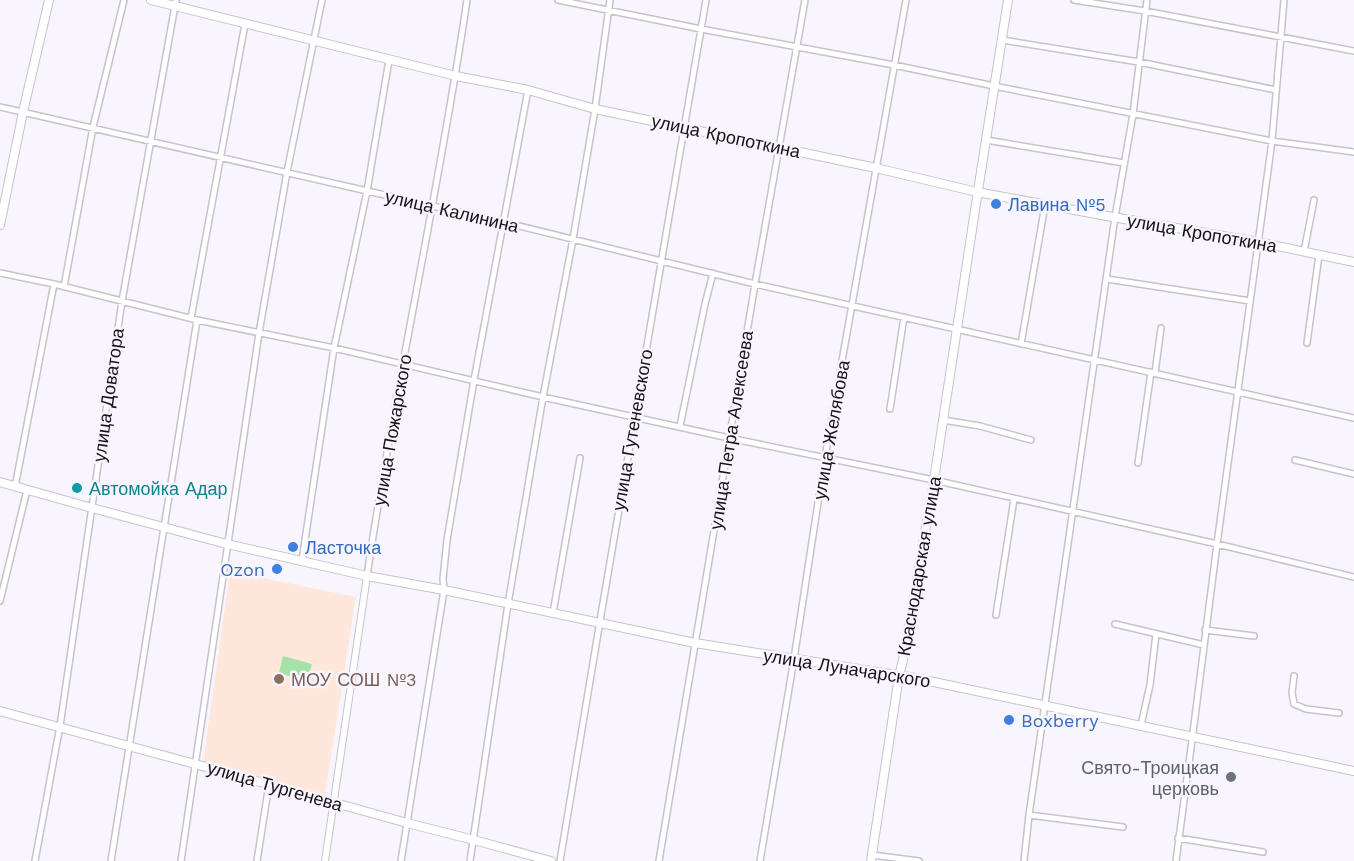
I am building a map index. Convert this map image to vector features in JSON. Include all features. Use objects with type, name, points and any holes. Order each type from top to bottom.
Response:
[{"type":"main road","points":[[0,225],[49,0]]},
{"type":"main road","name":"улица Кропоткина","points":[[151,0],[175,3],[314,42],[456,76],[528,90],[595,109],[876,168],[977,192],[1258,242],[1354,262]]},
{"type":"main road","name":"Краснодарская улица","points":[[871,858],[899,676],[934,480],[1008,0]]},
{"type":"main road","name":"улица Луначарского","points":[[0,482],[228,544],[367,576],[695,643],[899,676],[1046,705],[1354,771]]},
{"type":"main road","name":"улица Тургенева","points":[[0,711],[551,861]]},
{"type":"street","points":[[64,287],[93,128],[124,0]]},
{"type":"street","points":[[181,861],[259,333],[287,172],[322,0]]},
{"type":"street","name":"улица Пожарского","points":[[325,861],[367,576],[456,76],[467,0]]},
{"type":"street","points":[[558,0],[1272,141],[1354,152]]},
{"type":"street","points":[[470,861],[508,604],[595,109],[610,0]]},
{"type":"street","name":"улица Гутеневского","points":[[560,861],[706,0]]},
{"type":"street","name":"улица Петра Алексеева","points":[[659,861],[755,284],[805,0]]},
{"type":"street","name":"улица Желябова","points":[[760,861],[795,659],[825,457],[906,0]]},
{"type":"street","points":[[1074,0],[1354,51]]},
{"type":"street","points":[[1024,861],[1115,217],[1133,114],[1147,0]]},
{"type":"street","points":[[1176,861],[1216,544],[1272,141],[1284,0]]},
{"type":"street","name":"улица Доватора","points":[[34,861],[60,726],[122,301],[175,3]]},
{"type":"street","points":[[111,861],[164,527],[194,319],[220,157],[245,24]]},
{"type":"street","points":[[1002,40],[1139,62],[1276,90]]},
{"type":"street","points":[[302,560],[334,348],[367,190],[389,60]]},
{"type":"street","points":[[401,861],[444,590],[447,540],[502,222],[528,90]]},
{"type":"street","name":"улица Калинина","points":[[0,106],[367,190],[755,284],[1354,418]]},
{"type":"street","points":[[986,140],[1124,164]]},
{"type":"street","points":[[1304,252],[1314,200]]},
{"type":"street","points":[[1021,344],[1045,205]]},
{"type":"street","points":[[1307,343],[1319,255]]},
{"type":"street","points":[[0,273],[543,397],[934,480],[1354,577]]},
{"type":"street","points":[[680,426],[713,273]]},
{"type":"street","points":[[1107,279],[1250,301]]},
{"type":"street","points":[[15,487],[54,284]]},
{"type":"street","points":[[890,409],[904,317]]},
{"type":"street","points":[[1138,463],[1161,328]]},
{"type":"street","points":[[943,420],[980,426],[1031,440]]},
{"type":"street","points":[[553,613],[580,458]]},
{"type":"street","points":[[1295,460],[1354,474]]},
{"type":"street","points":[[0,601],[27,490]]},
{"type":"street","points":[[996,615],[1014,498]]},
{"type":"street","points":[[1115,624],[1204,645]]},
{"type":"street","points":[[1205,630],[1254,636]]},
{"type":"street","points":[[1141,725],[1150,685],[1156,634]]},
{"type":"street","points":[[1294,676],[1292,693],[1294,704],[1306,709],[1339,713]]},
{"type":"street","points":[[257,861],[269,784]]},
{"type":"street","points":[[1029,815],[1123,827]]},
{"type":"street","points":[[1178,838],[1263,852]]},
{"type":"street","name":"Краснодарская улица","points":[[871,858],[919,861]]},
{"type":"shaded area","name":"МОУ СОШ №3","points":[[230,571],[356,597],[325,795],[203,762]]},
{"type":"green space","points":[[283,656],[312,664],[307,681],[279,673]]},
{"type":"place","name":"Лавина №5","points":[[996,204]]},
{"type":"place","name":"Автомойка Адар","points":[[77,488]]},
{"type":"place","name":"Ласточка","points":[[293,547]]},
{"type":"place","name":"Ozon","points":[[277,569]]},
{"type":"place","name":"МОУ СОШ №3","points":[[279,679]]},
{"type":"place","name":"Boxberry","points":[[1009,720]]},
{"type":"place","name":"Свято-Троицкая церковь","points":[[1231,777]]}]
